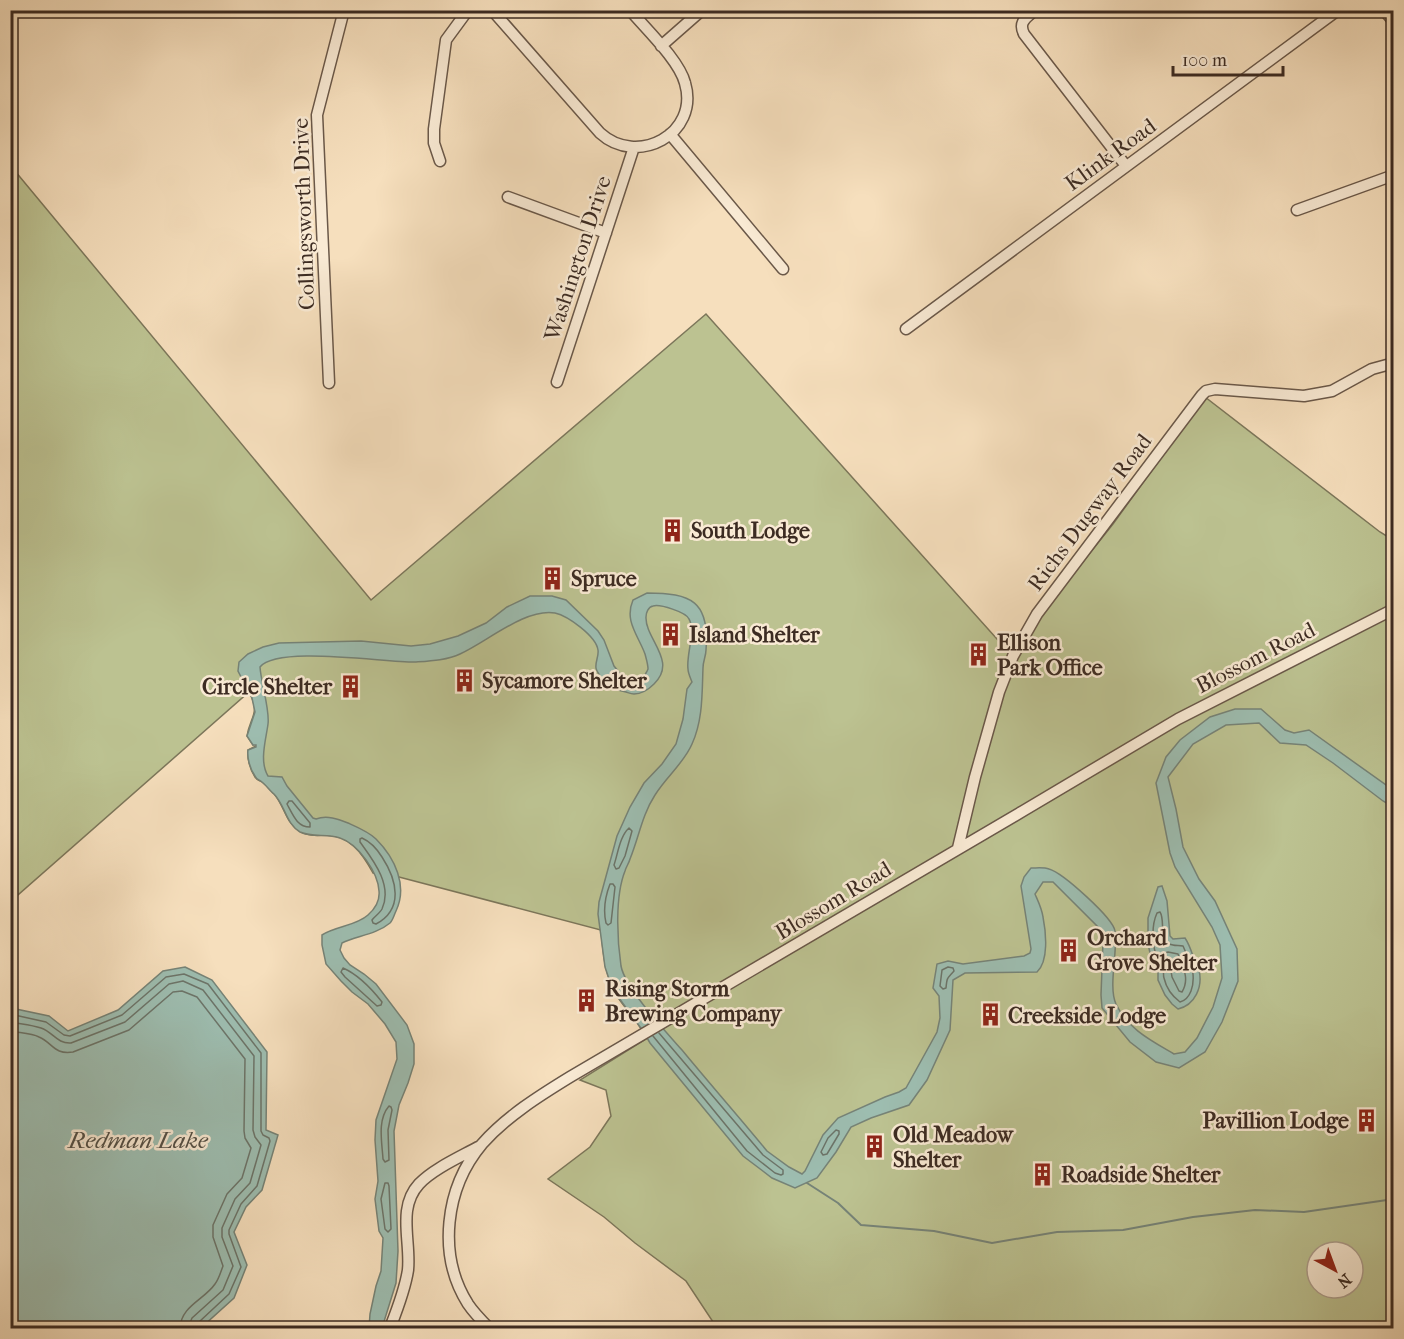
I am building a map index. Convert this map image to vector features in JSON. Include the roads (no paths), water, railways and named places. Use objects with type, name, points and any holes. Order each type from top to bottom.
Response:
[{"type":"street","name":"Collingsworth Drive","points":[[329,383],[317,115],[344,10]]},
{"type":"street","points":[[440,161],[434,143],[434,129],[446,40],[468,10]]},
{"type":"street","points":[[492,10],[600,133],[615,143],[640,147],[656,143],[670,134],[681,121],[685,111],[687,93],[680,70],[630,10]]},
{"type":"street","points":[[661,46],[702,10]]},
{"type":"street","points":[[1035,10],[1022,23],[1021,29],[1126,166]]},
{"type":"street","name":"Klink Road","points":[[906,329],[1338,10]]},
{"type":"street","points":[[1384,10],[1394,22]]},
{"type":"street","points":[[670,134],[783,269]]},
{"type":"street","name":"Washington Drive","points":[[557,382],[634,147]]},
{"type":"street","points":[[1297,210],[1394,175]]},
{"type":"street","points":[[508,197],[606,233]]},
{"type":"street","name":"Richs Dugway Road","points":[[958,848],[999,692],[1013,656],[1037,614],[1202,395],[1206,391],[1215,389],[1304,396],[1332,391],[1372,369],[1394,363]]},
{"type":"street","name":"Blossom Road","points":[[489,1329],[468,1304],[459,1287],[453,1271],[448,1237],[454,1194],[470,1162],[481,1146],[507,1120],[530,1102],[629,1042],[1178,719],[1394,609]]},
{"type":"street","points":[[390,1329],[407,1273],[409,1248],[406,1211],[413,1192],[430,1175],[481,1146]]},
{"type":"water","points":[[647,593],[662,593],[686,598],[701,610],[705,620],[706,652],[696,735],[684,757],[659,788],[651,803],[622,881],[618,918],[621,966],[630,986],[647,1010],[767,1151],[802,1174],[823,1135],[838,1118],[906,1088],[937,1032],[940,1018],[939,996],[933,988],[937,964],[948,961],[963,964],[1024,956],[1030,953],[1021,886],[1031,868],[1045,868],[1056,872],[1106,916],[1115,931],[1113,988],[1116,1004],[1121,1013],[1133,1027],[1156,1044],[1174,1054],[1185,1052],[1197,1038],[1213,1007],[1222,978],[1220,945],[1212,927],[1175,867],[1156,783],[1166,757],[1180,740],[1210,717],[1235,709],[1261,709],[1285,730],[1294,733],[1309,730],[1393,790],[1393,807],[1306,745],[1280,743],[1259,723],[1226,725],[1193,744],[1168,777],[1183,847],[1199,879],[1215,901],[1237,949],[1238,981],[1222,1022],[1205,1052],[1179,1068],[1156,1062],[1130,1042],[1102,1008],[1103,941],[1098,927],[1053,882],[1043,882],[1035,894],[1040,905],[1046,938],[1045,954],[1037,972],[965,973],[953,980],[950,1030],[927,1080],[909,1105],[851,1127],[817,1178],[795,1188],[772,1178],[743,1156],[650,1043],[619,998],[605,967],[598,914],[599,902],[617,836],[630,807],[644,783],[662,764],[676,744],[683,719],[687,689],[692,682],[688,672],[688,663],[692,630],[687,616],[661,606],[653,606],[647,612],[647,625],[659,650],[663,667],[661,675],[654,684],[637,694],[618,690],[605,683],[596,669],[598,650],[592,639],[574,622],[555,613],[531,616],[506,627],[471,649],[439,660],[402,662],[309,656],[287,657],[270,661],[260,667],[267,704],[268,724],[264,764],[268,776],[282,777],[313,818],[328,817],[340,820],[373,836],[389,855],[400,882],[399,902],[390,923],[342,943],[340,950],[350,965],[376,984],[407,1025],[414,1044],[414,1064],[399,1105],[394,1131],[398,1251],[396,1283],[382,1328],[369,1328],[370,1314],[381,1271],[383,1238],[379,1231],[375,1199],[378,1181],[376,1120],[397,1059],[396,1042],[385,1024],[368,1004],[352,992],[326,964],[322,935],[368,915],[378,901],[378,884],[366,860],[347,841],[335,837],[305,834],[295,829],[278,798],[256,777],[250,767],[248,750],[256,745],[253,745],[247,736],[255,712],[252,698],[238,671],[239,662],[248,654],[279,643],[361,641],[411,646],[430,644],[458,636],[486,623],[507,607],[530,596],[552,596],[566,600],[598,631],[614,666],[624,678],[635,681],[644,677],[648,667],[630,615],[633,600]]},
{"type":"water","points":[[1162,886],[1167,901],[1170,936],[1173,939],[1185,938],[1198,966],[1200,976],[1199,989],[1193,999],[1189,1004],[1178,1009],[1165,995],[1158,980],[1158,970],[1152,962],[1148,944],[1148,918],[1158,887]]},
{"type":"water","name":"Redman Lake","points":[[185,967],[212,980],[267,1052],[266,1130],[278,1135],[262,1190],[246,1207],[234,1232],[247,1265],[234,1298],[203,1326],[185,1328],[11,1328],[11,1008],[49,1016],[68,1031],[118,1010],[163,971]]},
{"type":"waterway","points":[[807,1183],[838,1203],[861,1225],[934,1231],[992,1243],[1057,1232],[1123,1230],[1193,1217],[1255,1210],[1304,1212],[1394,1199]]},
{"type":"place","name":"South Lodge","points":[[673,530]]},
{"type":"place","name":"Spruce","points":[[553,578]]},
{"type":"place","name":"Island Shelter","points":[[671,634]]},
{"type":"place","name":"Ellison Park Office","points":[[979,655]]},
{"type":"place","name":"Sycamore Shelter","points":[[464,680]]},
{"type":"place","name":"Circle Shelter","points":[[350,686]]},
{"type":"place","name":"Orchard Grove Shelter","points":[[1069,950]]},
{"type":"place","name":"Rising Storm Brewing Company","points":[[587,1001]]},
{"type":"place","name":"Creekside Lodge","points":[[990,1015]]},
{"type":"place","name":"Pavillion Lodge","points":[[1367,1120]]},
{"type":"place","name":"Old Meadow Shelter","points":[[875,1147]]},
{"type":"place","name":"Roadside Shelter","points":[[1043,1174]]}]
